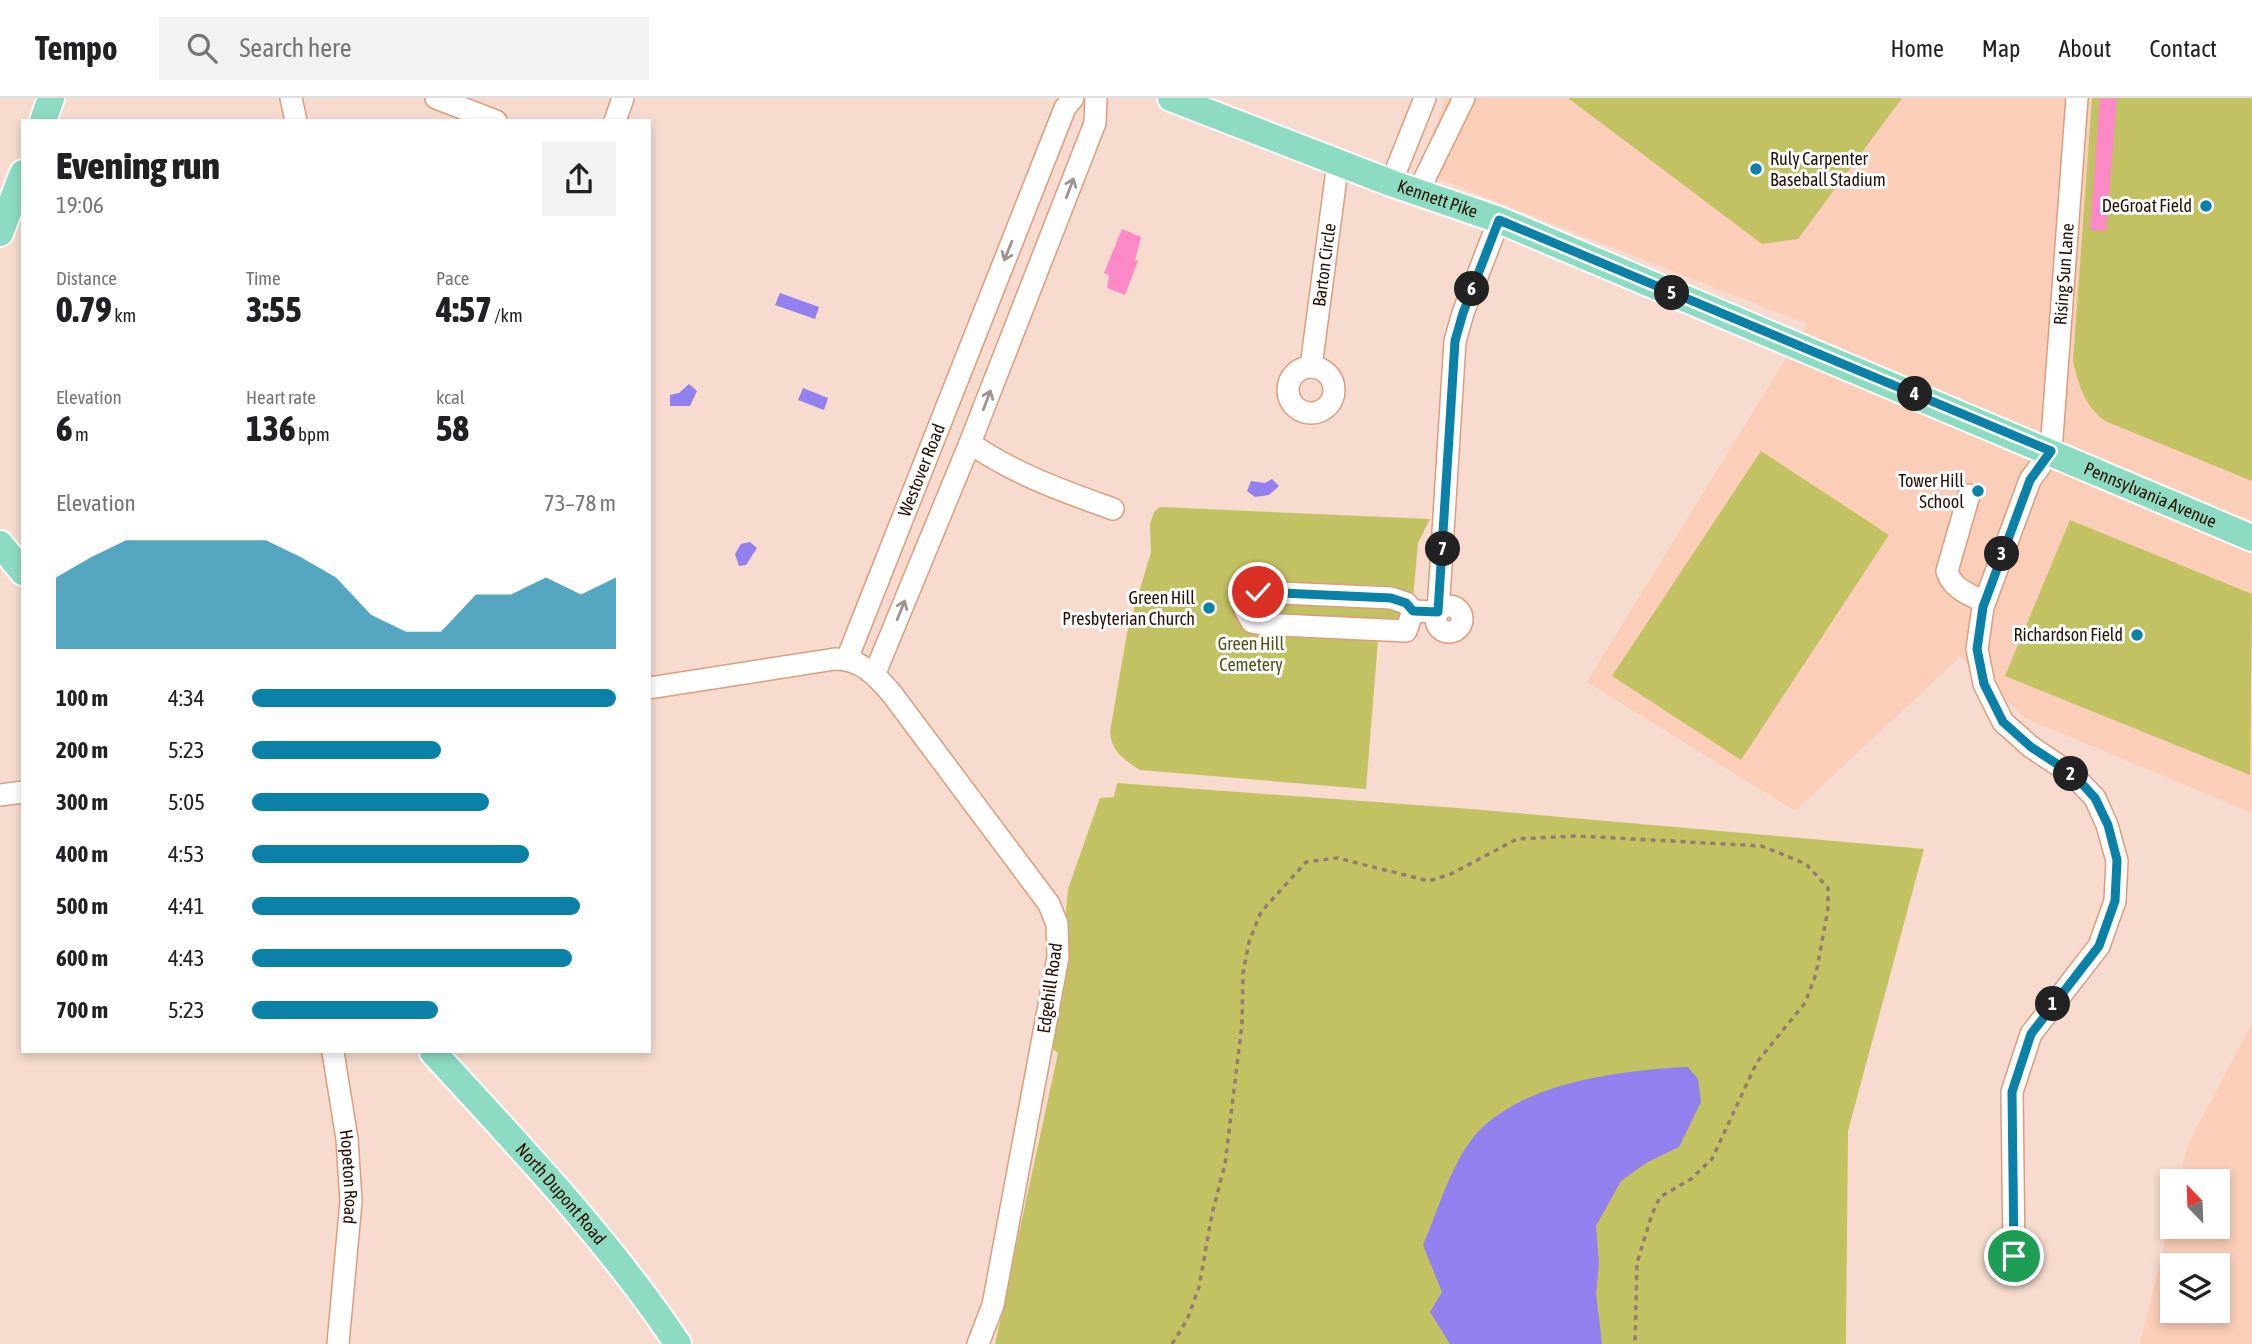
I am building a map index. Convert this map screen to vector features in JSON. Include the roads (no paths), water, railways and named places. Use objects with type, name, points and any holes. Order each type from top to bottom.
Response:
[{"type":"main road","points":[[44,119],[51,98]]},
{"type":"main road","name":"Kennett Pike","points":[[1171,98],[1391,183],[1499,220],[2051,451]]},
{"type":"main road","points":[[0,233],[21,178]]},
{"type":"main road","name":"Pennsylvania Avenue","points":[[2051,451],[2252,538]]},
{"type":"main road","points":[[0,544],[21,570]]},
{"type":"main road","name":"North Dupont Road","points":[[434,1053],[594,1231],[647,1298],[678,1344]]},
{"type":"street","points":[[291,98],[296,119]]},
{"type":"street","points":[[436,98],[491,119]]},
{"type":"street","points":[[615,119],[622,98]]},
{"type":"street","name":"Westover Road","points":[[847,659],[1065,108],[1073,98]]},
{"type":"street","name":"Westover Road","points":[[874,673],[970,443],[1095,123],[1096,98]]},
{"type":"street","points":[[1391,183],[1424,98]]},
{"type":"street","points":[[1418,192],[1464,98]]},
{"type":"street","name":"Rising Sun Lane","points":[[2051,451],[2077,98]]},
{"type":"street","name":"Barton Circle","points":[[1311,367],[1338,162]]},
{"type":"street","points":[[1413,611],[1406,631],[1262,624],[1252,621],[1245,610],[1246,600],[1258,592],[1391,598],[1406,603],[1413,611],[1438,612],[1455,341],[1499,220]]},
{"type":"street","points":[[970,443],[990,457],[1038,481],[1113,509]]},
{"type":"street","points":[[2014,1256],[2012,1092],[2031,1034],[2099,946],[2115,901],[2117,860],[2108,825],[2095,798],[2074,775],[2031,747],[2003,722],[1984,684],[1977,649],[1984,602],[2030,480],[2051,451]]},
{"type":"street","points":[[1969,495],[1950,552],[1948,571],[1950,580],[1959,589],[1984,602]]},
{"type":"street","points":[[651,688],[847,659]]},
{"type":"street","name":"Edgehill Road","points":[[847,659],[874,673],[1049,904],[1057,924],[1058,957],[993,1305],[978,1344]]},
{"type":"street","points":[[0,795],[21,792]]},
{"type":"street","name":"Hopeton Road","points":[[333,1053],[347,1139],[351,1202],[338,1344]]},
{"type":"place","name":"Ruly Carpenter Baseball Stadium","points":[[1756,169]]},
{"type":"place","name":"DeGroat Field","points":[[2206,206]]},
{"type":"place","name":"Tower Hill School","points":[[1978,491]]},
{"type":"place","name":"Green Hill Presbyterian Church","points":[[1209,608]]},
{"type":"place","name":"Richardson Field","points":[[2137,635]]},
{"type":"park label","name":"Green Hill Cemetery","points":[[1251,654]]}]
